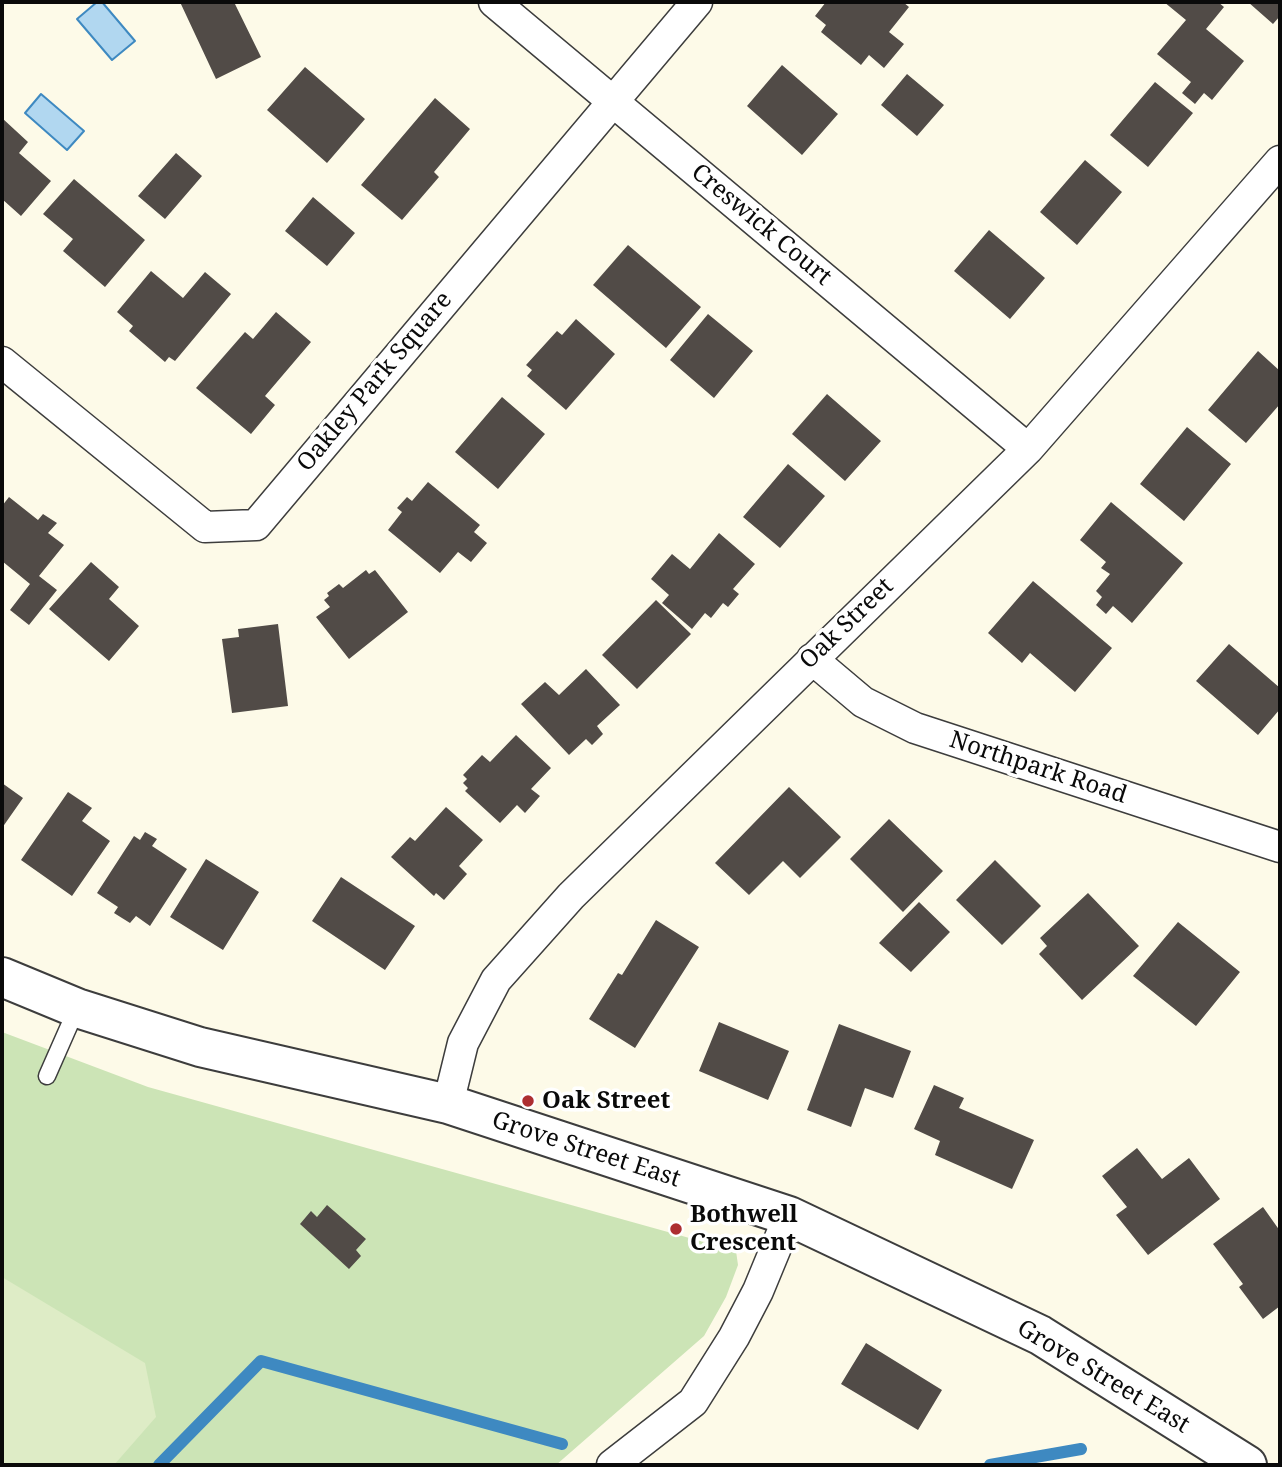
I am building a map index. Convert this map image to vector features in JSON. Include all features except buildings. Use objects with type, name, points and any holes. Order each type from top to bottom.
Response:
[{"type":"street","name":"Creswick Court","points":[[494,2],[1028,449]]},
{"type":"street","name":"Oakley Park Square","points":[[2,362],[205,527],[256,524],[697,2]]},
{"type":"street","name":"Oak Street","points":[[448,1104],[463,1043],[496,980],[571,896],[1028,449],[1280,161]]},
{"type":"street","name":"Northpark Road","points":[[812,659],[863,702],[915,728],[1280,847]]},
{"type":"street","name":"Grove Street East","points":[[2,977],[77,1008],[200,1047],[448,1104],[789,1216],[1040,1335],[1247,1465]]},
{"type":"street","points":[[612,1465],[693,1402],[734,1337],[758,1290],[789,1216]]},
{"type":"lane","points":[[47,1076],[77,1008]]},
{"type":"green space","points":[[2,1032],[148,1087],[736,1251],[738,1265],[726,1297],[704,1336],[556,1465],[2,1465]]},
{"type":"green space","points":[[2,1277],[145,1363],[156,1417],[114,1465],[2,1465]]},
{"type":"water","points":[[97,2],[102,2],[135,41],[112,60],[77,19]]},
{"type":"water","points":[[41,94],[84,131],[67,150],[25,113]]},
{"type":"waterway","points":[[159,1465],[261,1361],[562,1444]]},
{"type":"waterway","points":[[990,1465],[1081,1449]]},
{"type":"place","name":"Oak Street","points":[[528,1101]]},
{"type":"place","name":"Bothwell Crescent","points":[[676,1229]]}]
